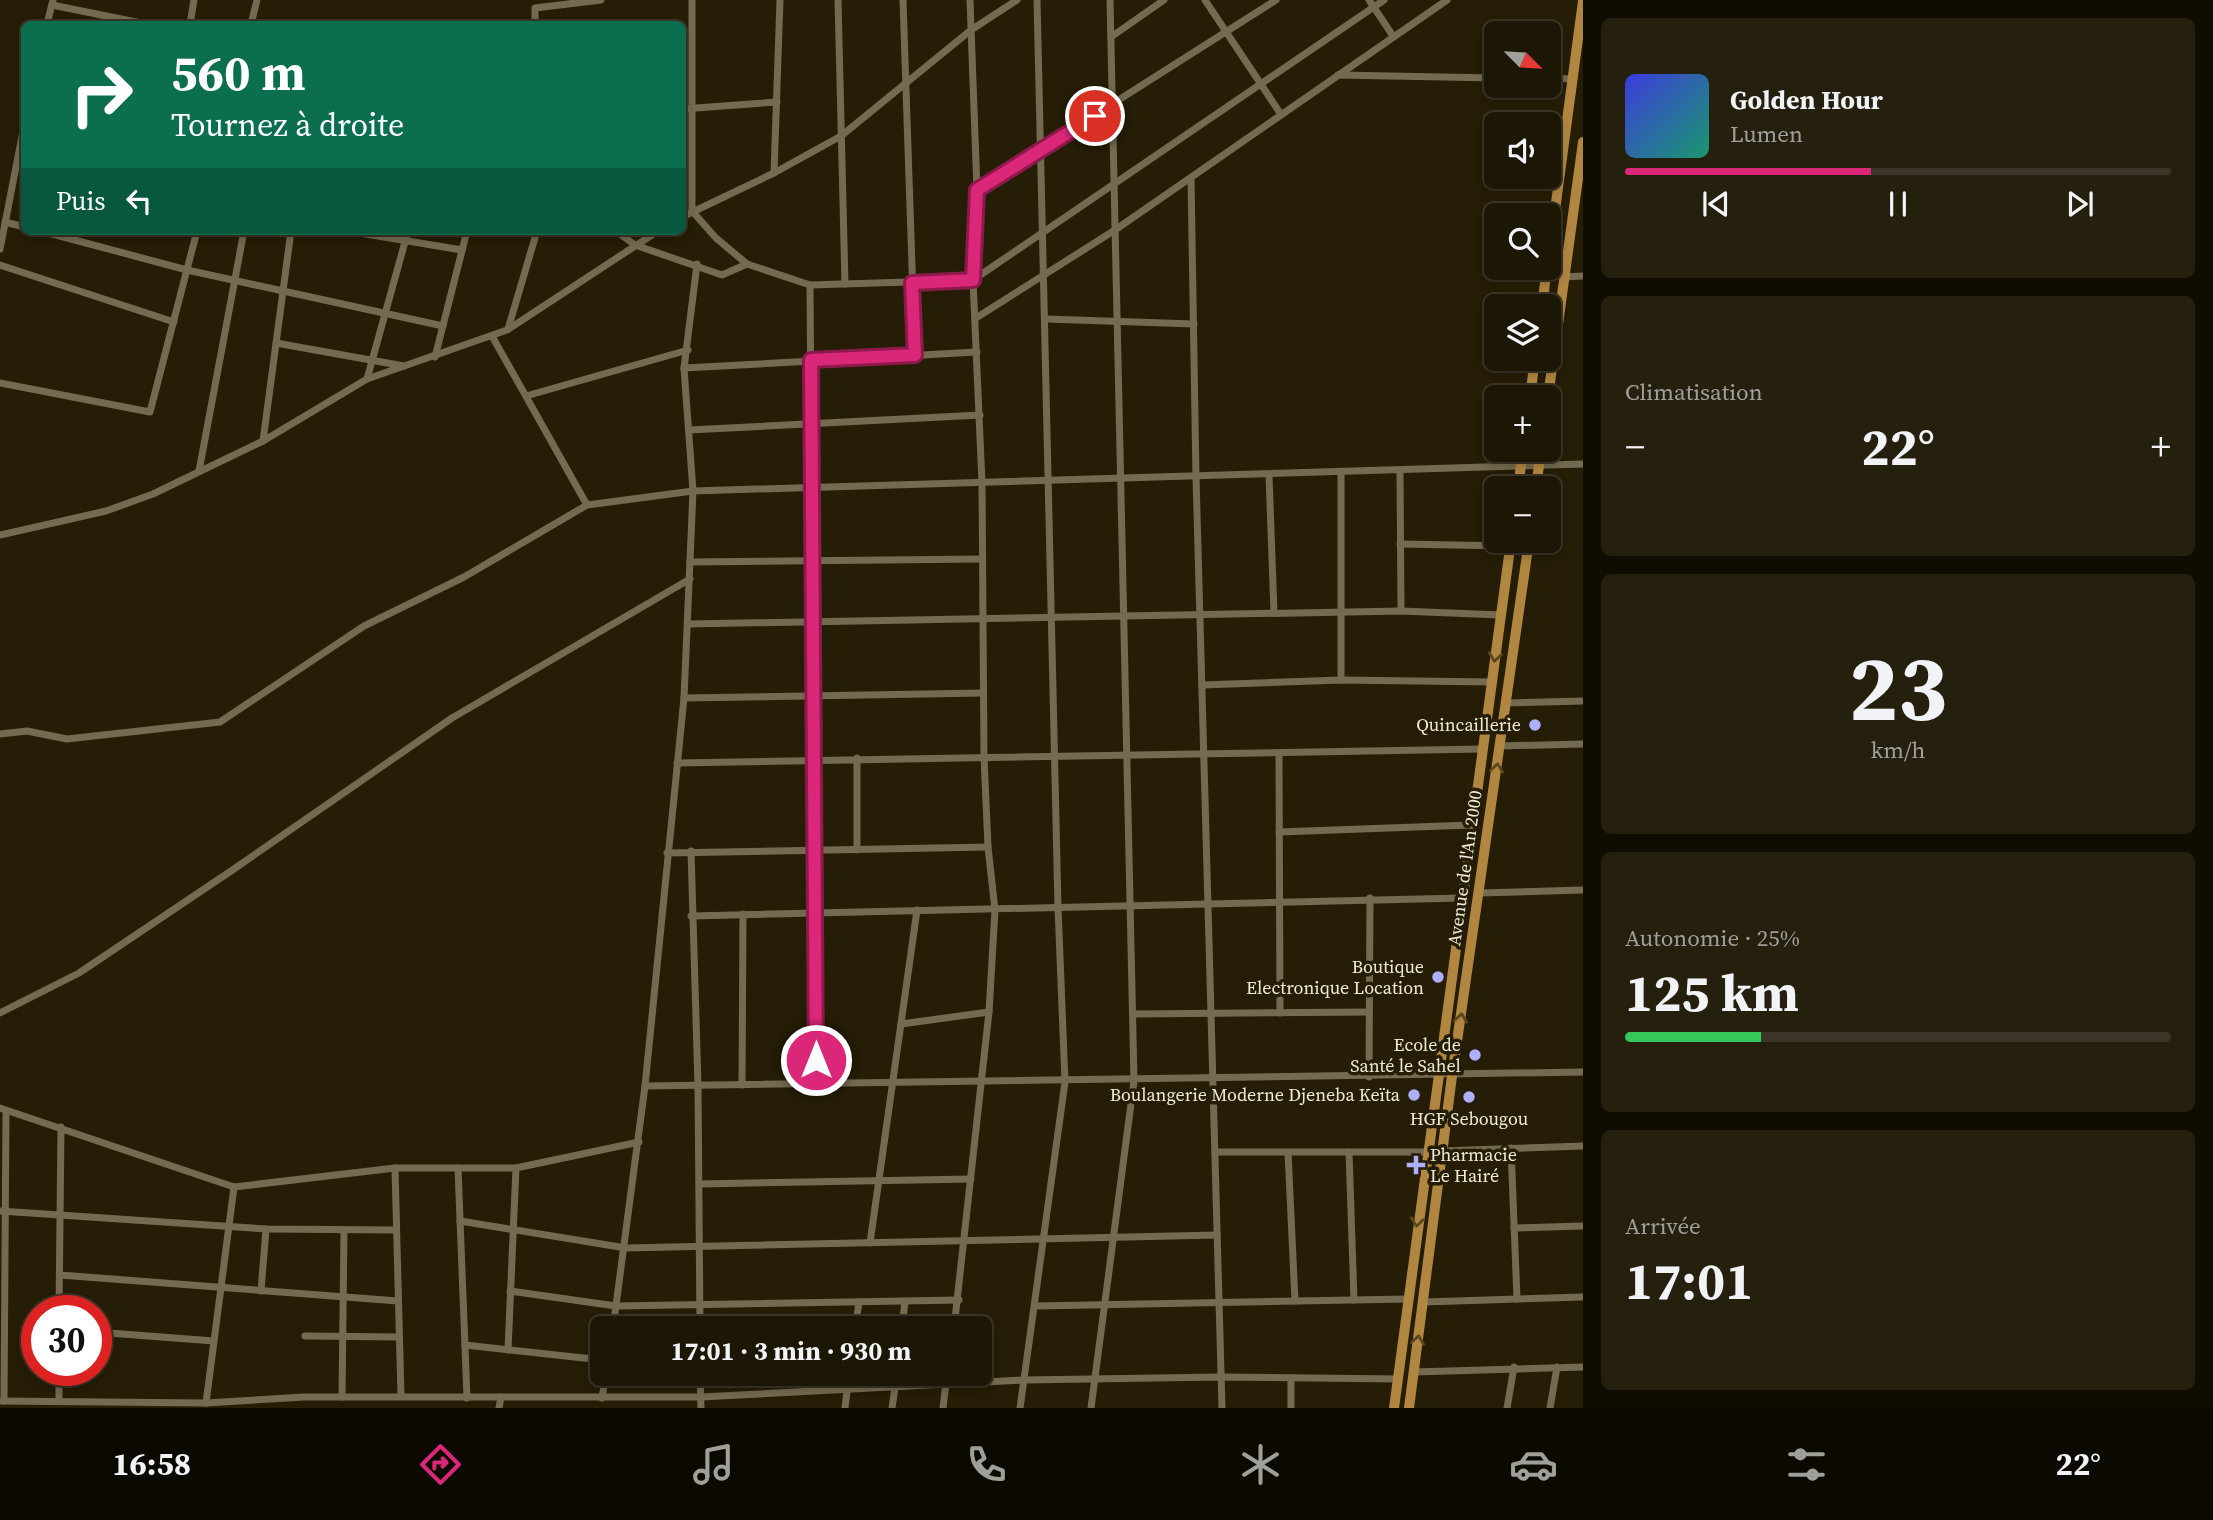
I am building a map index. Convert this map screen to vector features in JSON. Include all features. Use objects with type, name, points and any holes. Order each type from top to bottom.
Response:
[{"type":"main road","points":[[1556,203],[1583,1]]},
{"type":"main road","points":[[1550,385],[1583,142]]},
{"type":"main road","points":[[1519,476],[1521,462]]},
{"type":"main road","points":[[1538,476],[1540,462]]},
{"type":"main road","name":"Avenue de l'An 2000","points":[[1394,1408],[1436,1076],[1509,553]]},
{"type":"main road","name":"Avenue de l'An 2000","points":[[1409,1408],[1452,1076],[1527,553]]},
{"type":"street","points":[[190,21],[194,0]]},
{"type":"street","points":[[252,21],[257,0]]},
{"type":"street","points":[[535,21],[535,8],[601,0]]},
{"type":"street","points":[[692,0],[686,108],[692,211],[716,238],[747,264],[810,285],[973,280],[1260,84],[1371,4],[1384,0]]},
{"type":"street","points":[[774,173],[780,0]]},
{"type":"street","points":[[838,0],[845,284]]},
{"type":"street","points":[[903,0],[915,355]]},
{"type":"street","points":[[956,1316],[989,1012],[995,910],[988,847],[984,757],[982,483],[973,280],[977,190],[970,0]]},
{"type":"street","points":[[686,215],[774,173],[841,136],[971,30],[1017,0]]},
{"type":"street","points":[[1020,1408],[1065,1082],[1058,907],[1037,0]]},
{"type":"street","points":[[1091,1408],[1134,1081],[1118,323],[1112,185],[1114,105],[1110,0]]},
{"type":"street","points":[[1111,37],[1164,0]]},
{"type":"street","points":[[1205,0],[1280,113]]},
{"type":"street","points":[[977,190],[1276,0]]},
{"type":"street","points":[[976,318],[1115,230],[1280,113],[1447,0]]},
{"type":"street","points":[[48,21],[52,2],[133,21]]},
{"type":"street","points":[[1371,4],[1393,36]]},
{"type":"street","points":[[1337,75],[1484,78]]},
{"type":"street","points":[[1561,79],[1572,79]]},
{"type":"street","points":[[686,108],[777,102]]},
{"type":"street","points":[[0,249],[21,143]]},
{"type":"street","points":[[1191,178],[1196,477],[1222,1408]]},
{"type":"street","points":[[14,179],[21,180]]},
{"type":"street","points":[[5,222],[21,226]]},
{"type":"street","points":[[56,235],[187,270],[443,327]]},
{"type":"street","points":[[0,383],[150,412],[196,235]]},
{"type":"street","points":[[199,471],[243,235]]},
{"type":"street","points":[[263,441],[290,235]]},
{"type":"street","points":[[373,235],[462,250]]},
{"type":"street","points":[[367,379],[407,235]]},
{"type":"street","points":[[435,357],[466,235]]},
{"type":"street","points":[[508,330],[536,235]]},
{"type":"street","points":[[621,235],[635,245],[697,264],[722,275],[747,264]]},
{"type":"street","points":[[0,535],[106,511],[153,494],[263,441],[367,379],[408,367],[508,330],[651,235]]},
{"type":"street","points":[[615,1316],[639,1142],[684,698],[693,491],[684,368],[697,264]]},
{"type":"street","points":[[0,265],[174,322]]},
{"type":"street","points":[[1564,277],[1583,276]]},
{"type":"street","points":[[810,285],[816,1085]]},
{"type":"street","points":[[1046,319],[1194,324]]},
{"type":"street","points":[[492,336],[587,505]]},
{"type":"street","points":[[276,343],[408,367]]},
{"type":"street","points":[[526,396],[688,350]]},
{"type":"street","points":[[684,368],[977,352]]},
{"type":"street","points":[[689,430],[980,415]]},
{"type":"street","points":[[0,734],[27,731],[67,740],[220,722],[364,626],[464,577],[587,505],[693,491],[1583,464]]},
{"type":"street","points":[[1400,471],[1401,611]]},
{"type":"street","points":[[1340,680],[1341,473]]},
{"type":"street","points":[[1269,475],[1274,613]]},
{"type":"street","points":[[1400,544],[1484,544]]},
{"type":"street","points":[[690,562],[982,559]]},
{"type":"street","points":[[0,1013],[79,973],[232,872],[452,718],[690,579]]},
{"type":"street","points":[[688,624],[1401,611],[1501,615]]},
{"type":"street","points":[[1202,685],[1340,680],[1492,682]]},
{"type":"street","points":[[684,698],[983,693]]},
{"type":"street","points":[[1507,703],[1583,701]]},
{"type":"street","points":[[1500,746],[1583,744]]},
{"type":"street","points":[[677,763],[1482,749]]},
{"type":"street","points":[[1279,753],[1280,1013]]},
{"type":"street","points":[[857,758],[858,850]]},
{"type":"street","points":[[1279,832],[1471,825]]},
{"type":"street","points":[[667,853],[988,847]]},
{"type":"street","points":[[691,851],[698,1086],[700,1316]]},
{"type":"street","points":[[1479,893],[1583,890]]},
{"type":"street","points":[[691,916],[1370,898],[1462,898]]},
{"type":"street","points":[[1369,1077],[1370,898]]},
{"type":"street","points":[[870,1243],[917,910]]},
{"type":"street","points":[[742,1085],[743,914]]},
{"type":"street","points":[[901,1024],[989,1012]]},
{"type":"street","points":[[1133,1014],[1369,1012]]},
{"type":"street","points":[[645,1086],[1134,1081],[1583,1072]]},
{"type":"street","points":[[639,1142],[516,1168],[394,1168],[234,1186],[3,1109],[2,1401],[206,1403],[401,1396],[546,1399],[701,1397],[879,1386]]},
{"type":"street","points":[[60,1295],[61,1127]]},
{"type":"street","points":[[1442,1151],[1583,1146]]},
{"type":"street","points":[[1511,1148],[1517,1299]]},
{"type":"street","points":[[1215,1152],[1426,1152]]},
{"type":"street","points":[[1288,1152],[1295,1301]]},
{"type":"street","points":[[1349,1152],[1354,1300]]},
{"type":"street","points":[[394,1168],[401,1396]]},
{"type":"street","points":[[458,1168],[467,1398]]},
{"type":"street","points":[[508,1350],[516,1168]]},
{"type":"street","points":[[699,1184],[971,1179]]},
{"type":"street","points":[[206,1403],[234,1186]]},
{"type":"street","points":[[3,1211],[267,1229],[396,1230]]},
{"type":"street","points":[[460,1221],[626,1248],[1217,1235]]},
{"type":"street","points":[[1514,1228],[1583,1226]]},
{"type":"street","points":[[261,1291],[267,1229]]},
{"type":"street","points":[[342,1397],[344,1231]]},
{"type":"street","points":[[60,1275],[398,1301]]},
{"type":"street","points":[[510,1291],[616,1306],[959,1300]]},
{"type":"street","points":[[1424,1302],[1583,1297]]},
{"type":"street","points":[[1035,1306],[1407,1299]]},
{"type":"street","points":[[903,1316],[905,1301]]},
{"type":"street","points":[[857,1316],[859,1302]]},
{"type":"street","points":[[112,1333],[214,1341]]},
{"type":"street","points":[[305,1336],[400,1337]]},
{"type":"street","points":[[465,1345],[590,1359]]},
{"type":"street","points":[[1507,1408],[1514,1367]]},
{"type":"street","points":[[1550,1408],[1557,1367]]},
{"type":"street","points":[[1414,1371],[1583,1367]]},
{"type":"street","points":[[1291,1378],[1291,1408]]},
{"type":"street","points":[[992,1379],[1398,1379]]},
{"type":"street","points":[[59,1386],[59,1401]]},
{"type":"street","points":[[602,1398],[604,1386]]},
{"type":"street","points":[[701,1386],[701,1408]]},
{"type":"street","points":[[892,1408],[895,1386]]},
{"type":"street","points":[[943,1408],[946,1386]]},
{"type":"street","points":[[845,1408],[847,1388]]},
{"type":"street","points":[[499,1408],[501,1397]]},
{"type":"street","points":[[589,1398],[590,1408]]},
{"type":"street","points":[[546,1399],[546,1408]]},
{"type":"place","name":"Quincaillerie","points":[[1535,725]]},
{"type":"place","name":"Boutique Electronique Location","points":[[1438,977]]},
{"type":"place","name":"Ecole de Santé le Sahel","points":[[1475,1055]]},
{"type":"place","name":"Boulangerie Moderne Djeneba Keïta","points":[[1414,1095]]},
{"type":"place","name":"HGF Sebougou","points":[[1469,1097]]},
{"type":"place","name":"Pharmacie Le Hairé","points":[[1416,1165]]},
{"type":"route","points":[[816,1060],[811,360],[915,355],[912,283],[973,280],[977,190],[1095,116]]}]
